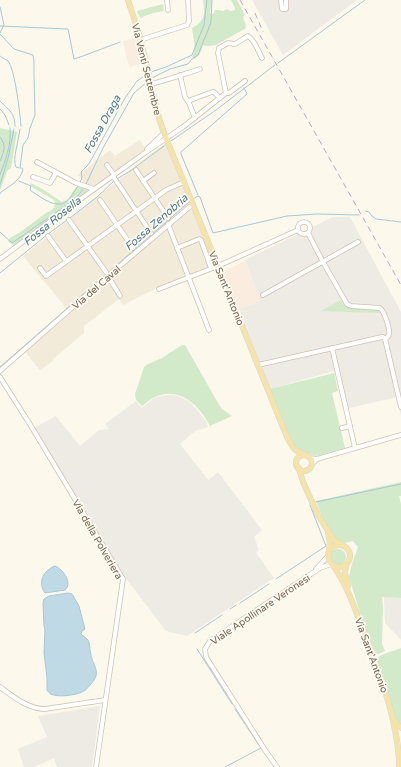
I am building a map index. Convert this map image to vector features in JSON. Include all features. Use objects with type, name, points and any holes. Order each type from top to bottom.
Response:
[{"type":"main road","name":"Via Venti Settembre","points":[[128,0],[140,40],[159,118],[166,138]]},
{"type":"main road","name":"Via Sant'Antonio","points":[[166,138],[287,437],[296,451],[308,456],[312,461],[305,475],[307,489]]},
{"type":"main road","name":"Via Sant'Antonio","points":[[287,437],[290,449],[295,455],[318,515],[328,532],[337,543],[347,549],[350,555],[345,573],[349,595]]},
{"type":"main road","points":[[297,460],[300,456],[308,456]]},
{"type":"main road","points":[[299,468],[305,470],[310,466]]},
{"type":"main road","name":"Via Sant'Antonio","points":[[328,532],[330,542],[328,559],[339,574],[349,595],[375,657],[386,692],[395,729],[399,765]]},
{"type":"main road","points":[[328,553],[333,546],[342,545]]},
{"type":"main road","points":[[333,565],[341,567],[346,565]]},
{"type":"main road","points":[[392,715],[401,728]]},
{"type":"main road","points":[[399,765],[401,756]]},
{"type":"street","points":[[167,0],[168,10]]},
{"type":"street","points":[[140,40],[187,25],[188,0]]},
{"type":"street","points":[[281,0],[282,9],[286,9],[286,0]]},
{"type":"street","points":[[226,93],[218,53],[219,48],[228,43],[235,44],[248,36],[253,41],[262,58]]},
{"type":"street","points":[[151,84],[200,69]]},
{"type":"street","points":[[180,75],[185,97],[195,118]]},
{"type":"street","points":[[0,259],[94,189],[183,127],[226,93],[229,93],[245,81]]},
{"type":"street","points":[[188,101],[212,92],[220,98]]},
{"type":"street","points":[[146,152],[150,146],[164,133]]},
{"type":"street","points":[[37,162],[76,183],[94,189]]},
{"type":"street","points":[[107,165],[151,233]]},
{"type":"street","points":[[136,170],[168,218]]},
{"type":"street","points":[[33,177],[50,183],[56,173]]},
{"type":"street","points":[[143,181],[154,173]]},
{"type":"street","points":[[40,268],[46,276],[154,198],[166,190],[184,182]]},
{"type":"street","points":[[100,200],[133,248]]},
{"type":"street","name":"Via del Caval","points":[[0,371],[107,274],[128,259],[192,204]]},
{"type":"street","points":[[69,220],[107,274],[120,296]]},
{"type":"street","points":[[298,230],[299,224],[303,222],[310,226],[308,233],[347,304],[351,306],[377,307],[382,309],[389,333],[385,339]]},
{"type":"street","points":[[168,224],[209,330]]},
{"type":"street","points":[[158,289],[218,266],[298,230]]},
{"type":"street","points":[[298,230],[302,234],[308,233]]},
{"type":"street","points":[[48,236],[66,261]]},
{"type":"street","points":[[177,248],[199,239],[201,240],[211,268]]},
{"type":"street","points":[[263,295],[358,242]]},
{"type":"street","points":[[258,365],[382,337],[385,339]]},
{"type":"street","points":[[385,339],[401,407]]},
{"type":"street","points":[[332,348],[355,448]]},
{"type":"street","name":"Via della Polveriera","points":[[0,378],[123,579],[96,767]]},
{"type":"street","points":[[342,428],[350,426]]},
{"type":"street","points":[[310,466],[317,459],[401,435]]},
{"type":"street","points":[[308,456],[317,459]]},
{"type":"street","name":"Viale Apollinare Veronesi","points":[[313,572],[328,553]]},
{"type":"street","name":"Viale Apollinare Veronesi","points":[[277,767],[206,657],[205,649],[210,641],[313,572],[333,565]]},
{"type":"street","points":[[0,688],[24,704],[38,709],[105,700]]},
{"type":"shaded area","points":[[252,0],[357,0],[283,55]]},
{"type":"shaded area","points":[[136,37],[142,64],[129,67],[123,41]]},
{"type":"shaded area","points":[[140,140],[145,149],[90,191],[78,175],[110,150],[115,156]]},
{"type":"shaded area","points":[[165,143],[189,204],[67,309],[23,256]]},
{"type":"shaded area","points":[[188,209],[192,210],[214,264],[155,289],[123,305],[119,299],[84,326],[84,333],[53,359],[53,361],[40,370],[25,352]]},
{"type":"shaded area","points":[[333,217],[350,217],[401,312],[401,416],[397,397],[345,409],[334,371],[270,389],[239,309],[260,301],[245,260]]},
{"type":"shaded area","points":[[245,261],[260,301],[239,309],[224,271]]},
{"type":"shaded area","points":[[169,395],[179,396],[191,403],[206,421],[208,427],[197,430],[180,444],[208,480],[218,472],[262,530],[254,537],[259,550],[256,553],[274,578],[187,636],[166,631],[125,577],[34,428],[56,416],[80,446],[99,430],[109,429],[105,424],[136,401],[142,408],[154,398]]},
{"type":"shaded area","points":[[384,597],[401,598],[401,640],[385,623]]},
{"type":"shaded area","points":[[100,706],[92,767],[57,767],[54,758],[34,767],[24,767],[18,749],[47,737],[38,716]]},
{"type":"green space","points":[[203,0],[212,0],[210,13],[213,14],[215,10],[235,10],[231,0],[237,0],[245,15],[243,17],[246,28],[216,45],[203,45],[200,53],[194,59],[192,57],[194,39],[192,28],[202,20],[204,12]]},
{"type":"green space","points":[[163,4],[164,11],[140,18],[137,11]]},
{"type":"green space","points":[[0,128],[17,132],[11,168],[7,171],[0,190]]},
{"type":"green space","points":[[31,183],[62,202],[68,199],[79,186],[88,189],[70,205],[31,232],[17,244],[13,245],[8,241],[10,238],[52,210],[55,206],[54,200],[30,186]]},
{"type":"green space","points":[[341,300],[347,307],[379,309],[383,312],[321,311]]},
{"type":"green space","points":[[182,345],[185,345],[222,409],[232,416],[210,426],[196,406],[183,397],[168,394],[160,395],[142,406],[136,400],[135,394],[144,367],[162,358]]},
{"type":"green space","points":[[334,373],[338,391],[332,393],[345,448],[316,456],[300,450],[293,445],[270,389]]},
{"type":"green space","points":[[401,482],[401,496],[399,496],[401,504],[401,598],[382,597],[382,644],[385,651],[376,655],[365,629],[349,577],[358,547],[353,541],[345,543],[335,538],[323,519],[316,501]]},
{"type":"green space","points":[[338,549],[345,554],[346,557],[341,564],[338,565],[331,560],[330,557],[335,550]]},
{"type":"green space","points":[[401,648],[401,729],[395,723],[378,662],[379,656]]},
{"type":"water","points":[[55,566],[66,576],[68,584],[67,587],[65,590],[45,593],[42,585],[43,577],[48,570]]},
{"type":"water","points":[[68,593],[72,594],[79,606],[85,629],[81,634],[89,643],[96,673],[92,683],[84,691],[72,695],[57,696],[49,693],[47,690],[44,653],[45,629],[43,603],[44,599],[49,596]]},
{"type":"waterway","name":"Fossa Draga","points":[[151,72],[192,55],[204,25],[207,0]]},
{"type":"waterway","points":[[152,78],[170,69],[188,64],[198,55],[211,22],[212,0]]},
{"type":"waterway","name":"Fossa Rosella","points":[[278,63],[365,0]]},
{"type":"waterway","points":[[0,7],[4,25],[0,33]]},
{"type":"waterway","points":[[0,26],[68,29],[74,59],[120,42]]},
{"type":"waterway","points":[[0,34],[14,49],[33,55],[35,115],[28,138],[23,145],[20,168],[23,170],[17,180],[0,194]]},
{"type":"waterway","points":[[0,56],[8,61],[11,66],[17,92],[21,126]]},
{"type":"waterway","name":"Fossa Rosella","points":[[171,141],[216,110],[275,65]]},
{"type":"waterway","name":"Fossa Draga","points":[[80,183],[82,177],[81,172],[90,162],[125,98],[137,81],[146,75]]},
{"type":"waterway","points":[[86,184],[103,148],[134,93],[147,82]]},
{"type":"waterway","points":[[198,195],[181,152],[247,94],[244,88]]},
{"type":"waterway","points":[[0,101],[13,115],[15,126]]},
{"type":"waterway","points":[[0,109],[5,115],[9,125]]},
{"type":"waterway","points":[[0,175],[9,146],[10,128]]},
{"type":"waterway","points":[[0,185],[8,158],[14,129]]},
{"type":"waterway","points":[[19,168],[16,167],[15,160],[20,129]]},
{"type":"waterway","points":[[0,137],[4,143],[4,152],[0,161]]},
{"type":"waterway","name":"Fossa Rosella","points":[[117,179],[164,146]]},
{"type":"waterway","name":"Fossa Draga","points":[[19,181],[31,186],[31,191],[51,203],[56,204],[66,202],[78,186]]},
{"type":"waterway","name":"Fossa Rosella","points":[[70,218],[97,197],[113,182]]},
{"type":"waterway","points":[[0,232],[12,243],[67,205],[77,197],[83,189]]},
{"type":"waterway","name":"Fossa Zenobria","points":[[193,199],[198,196],[200,197],[213,233],[287,216],[317,214],[359,215]]},
{"type":"waterway","name":"Fossa Zenobria","points":[[0,367],[189,202]]},
{"type":"waterway","name":"Fossa Zenobria","points":[[365,211],[369,212],[376,219],[401,222]]},
{"type":"waterway","name":"Fossa Rosella","points":[[0,273],[67,220]]},
{"type":"waterway","points":[[316,502],[401,484]]},
{"type":"waterway","points":[[276,579],[326,546],[310,505]]},
{"type":"waterway","points":[[240,603],[269,584]]},
{"type":"waterway","points":[[230,609],[236,605]]},
{"type":"waterway","points":[[195,633],[222,615]]},
{"type":"waterway","points":[[197,649],[232,704]]},
{"type":"waterway","points":[[225,767],[261,748],[235,709]]},
{"type":"railway","points":[[240,0],[401,285]]},
{"type":"railway","points":[[255,13],[263,32]]}]
